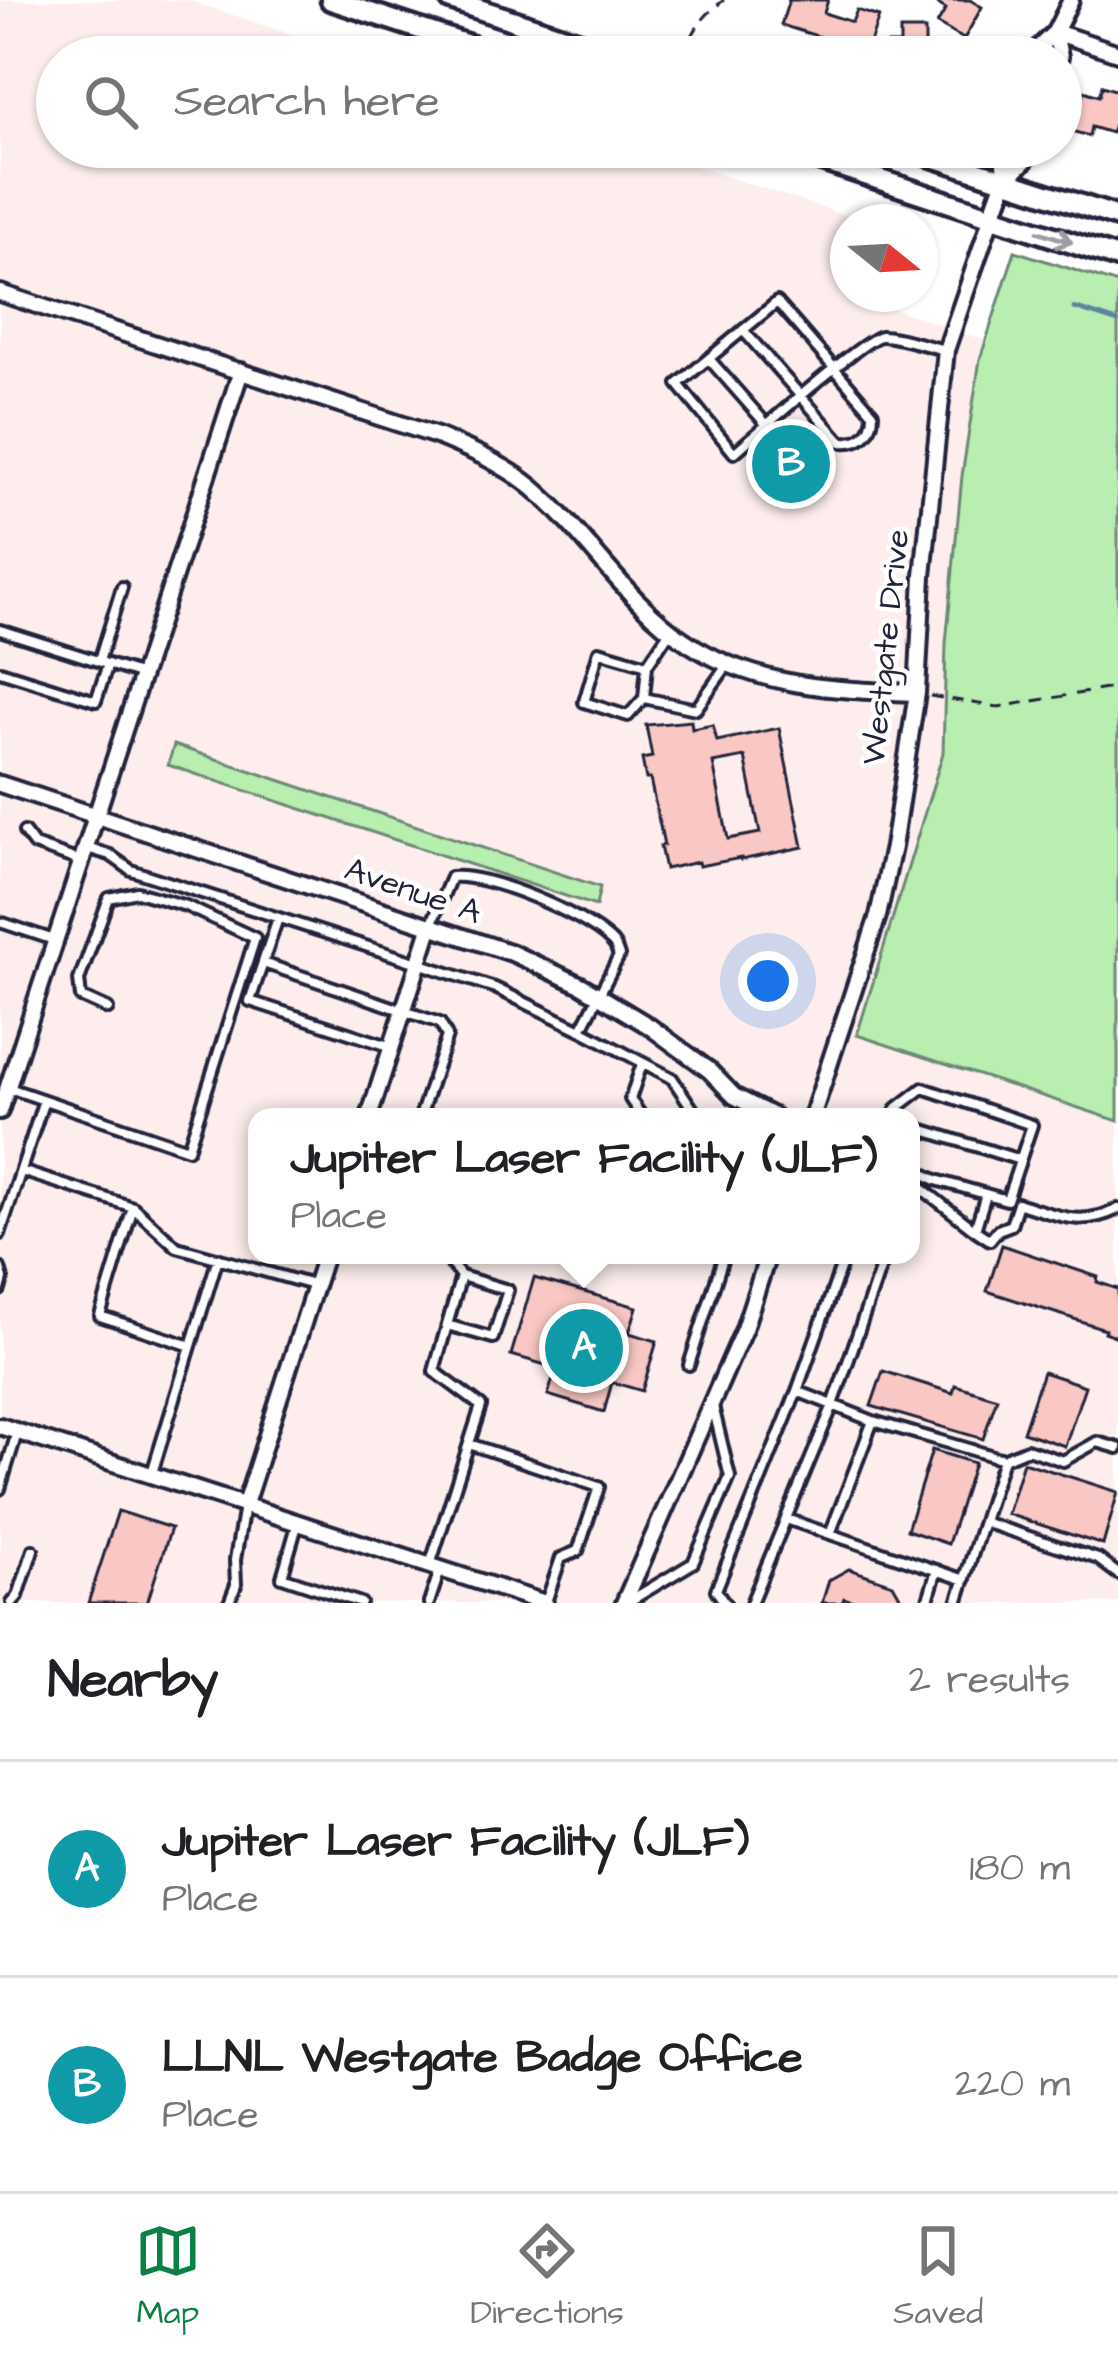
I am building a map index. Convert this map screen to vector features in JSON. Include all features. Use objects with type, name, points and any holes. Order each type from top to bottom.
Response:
[{"type":"main road","points":[[331,0],[441,36]]},
{"type":"main road","points":[[451,0],[561,36]]},
{"type":"main road","points":[[844,168],[1118,257]]},
{"type":"main road","points":[[968,168],[1118,217]]},
{"type":"street","points":[[1051,36],[1071,0]]},
{"type":"street","points":[[1055,32],[1067,36]]},
{"type":"street","points":[[1055,32],[1056,36]]},
{"type":"street","points":[[1082,41],[1118,53]]},
{"type":"street","points":[[1004,168],[1005,180]]},
{"type":"street","points":[[1005,180],[1017,168]]},
{"type":"street","name":"Westgate Drive","points":[[815,1108],[878,916],[893,847],[917,693],[923,576],[946,350],[1005,180]]},
{"type":"street","points":[[0,293],[437,436],[490,458],[536,490],[671,630],[728,664],[786,683],[917,693]]},
{"type":"street","points":[[0,1111],[241,371]]},
{"type":"street","name":"Avenue A","points":[[0,784],[512,953],[649,1026],[734,1096],[757,1108]]},
{"type":"street","points":[[373,1108],[431,925]]},
{"type":"street","points":[[244,1504],[322,1264]]},
{"type":"street","points":[[625,1603],[744,1329],[765,1264]]},
{"type":"street","points":[[0,1426],[545,1603]]},
{"type":"lane","points":[[743,330],[800,398],[841,442],[865,436],[873,413],[835,369],[777,302],[743,330],[679,384],[734,453],[767,425],[800,398],[835,369],[866,342],[879,336],[946,350]]},
{"type":"lane","points":[[709,359],[767,425]]},
{"type":"lane","points":[[0,671],[96,701],[122,587]]},
{"type":"lane","points":[[0,630],[142,675]]},
{"type":"lane","points":[[647,665],[599,651],[584,702],[628,716],[644,698],[647,665],[671,630]]},
{"type":"lane","points":[[644,698],[696,710],[728,664]]},
{"type":"lane","points":[[24,832],[34,845],[110,855],[131,870],[495,988],[672,1078],[692,1108]]},
{"type":"lane","points":[[431,925],[451,878],[463,876],[534,898],[583,920],[614,942],[619,956],[581,1030]]},
{"type":"lane","points":[[8,1088],[188,1149],[255,938],[186,906],[137,892],[109,898],[79,980],[81,997],[108,1009]]},
{"type":"lane","points":[[278,918],[250,1001],[392,1047]]},
{"type":"lane","points":[[0,922],[56,940]]},
{"type":"lane","points":[[263,963],[440,1023],[447,1036],[423,1108]]},
{"type":"lane","points":[[636,1108],[630,1099],[642,1064]]},
{"type":"lane","points":[[897,1108],[923,1088],[1032,1125],[1007,1200]]},
{"type":"lane","points":[[0,1234],[44,1100]]},
{"type":"lane","points":[[920,1129],[1020,1160]]},
{"type":"lane","points":[[21,1171],[133,1207],[177,1247],[315,1286]]},
{"type":"lane","points":[[920,1175],[1074,1220],[1115,1213]]},
{"type":"lane","points":[[920,1180],[990,1240],[1011,1225],[1020,1204]]},
{"type":"lane","points":[[975,1230],[986,1194]]},
{"type":"lane","points":[[133,1207],[100,1316],[191,1346]]},
{"type":"lane","points":[[152,1474],[218,1258]]},
{"type":"lane","points":[[447,1324],[494,1338],[508,1290],[461,1276],[451,1264]]},
{"type":"lane","points":[[689,1365],[721,1264]]},
{"type":"lane","points":[[725,1603],[716,1589],[797,1391],[842,1264]]},
{"type":"lane","points":[[751,1603],[833,1406],[882,1264]]},
{"type":"lane","points":[[0,1268],[0,1290]]},
{"type":"lane","points":[[428,1603],[481,1406],[434,1371],[461,1276]]},
{"type":"lane","points":[[797,1391],[873,1421],[1003,1459],[1027,1449],[1063,1461],[1097,1442],[1118,1448]]},
{"type":"lane","points":[[625,1603],[693,1563],[721,1499],[730,1477],[712,1404]]},
{"type":"lane","points":[[830,1534],[873,1421]]},
{"type":"lane","points":[[0,1489],[17,1431]]},
{"type":"lane","points":[[469,1444],[599,1487],[578,1551],[561,1558],[545,1603]]},
{"type":"lane","points":[[957,1603],[1003,1459]]},
{"type":"lane","points":[[230,1603],[244,1504]]},
{"type":"lane","points":[[786,1519],[965,1580]]},
{"type":"lane","points":[[298,1522],[282,1577],[362,1603]]},
{"type":"lane","points":[[983,1522],[1098,1559],[1118,1574]]},
{"type":"lane","points":[[12,1603],[33,1550]]},
{"type":"lane","points":[[927,1603],[937,1570]]},
{"type":"path","points":[[691,36],[724,0]]},
{"type":"path","points":[[917,693],[998,707],[1118,687]]},
{"type":"shaded area","points":[[0,0],[187,0],[297,36],[36,36],[36,168],[700,168],[830,210],[830,312],[903,312],[1027,355],[1118,308],[1118,1603],[0,1603]]},
{"type":"green space","points":[[1015,251],[1118,284],[1118,1121],[857,1035],[943,753],[946,643],[962,476],[980,359]]},
{"type":"green space","points":[[174,745],[600,887],[596,906],[168,765]]},
{"type":"building","points":[[789,0],[828,0],[824,13],[852,22],[857,10],[879,17],[872,36],[817,36],[781,25]]},
{"type":"building","points":[[931,0],[970,0],[982,7],[966,36],[937,24],[946,9]]},
{"type":"building","points":[[900,30],[925,30],[925,36],[900,36]]},
{"type":"building","points":[[1102,86],[1118,91],[1111,133],[1091,127],[1089,136],[1082,134],[1084,91],[1099,96]]},
{"type":"building","points":[[794,428],[826,467],[788,499],[756,461]]},
{"type":"building","points":[[691,721],[692,729],[713,725],[717,741],[779,728],[803,847],[665,869],[660,846],[664,845],[642,759],[652,757],[646,725]],"holes":[[[745,757],[760,833],[728,839],[713,763]]]},
{"type":"building","points":[[1002,1245],[1098,1277],[1097,1282],[1118,1289],[1118,1337],[987,1291]]},
{"type":"building","points":[[534,1278],[637,1307],[629,1333],[657,1341],[642,1391],[612,1382],[604,1412],[548,1395],[556,1368],[511,1355]]},
{"type":"building","points":[[883,1371],[953,1393],[955,1385],[997,1398],[983,1439],[871,1406]]},
{"type":"building","points":[[1043,1372],[1085,1386],[1065,1446],[1023,1432]]},
{"type":"building","points":[[932,1450],[974,1463],[948,1544],[907,1530]]},
{"type":"building","points":[[1023,1462],[1118,1492],[1103,1545],[1007,1514]]},
{"type":"building","points":[[118,1511],[171,1528],[147,1603],[88,1603]]},
{"type":"building","points":[[849,1569],[893,1584],[904,1603],[859,1603],[844,1598],[842,1603],[822,1603],[829,1580]]},
{"type":"waterway","points":[[1074,308],[1118,322]]},
{"type":"place","name":"LLNL Westgate Badge Office","points":[[791,464]]},
{"type":"place","name":"Jupiter Laser Facility (JLF)","points":[[584,1348]]}]
